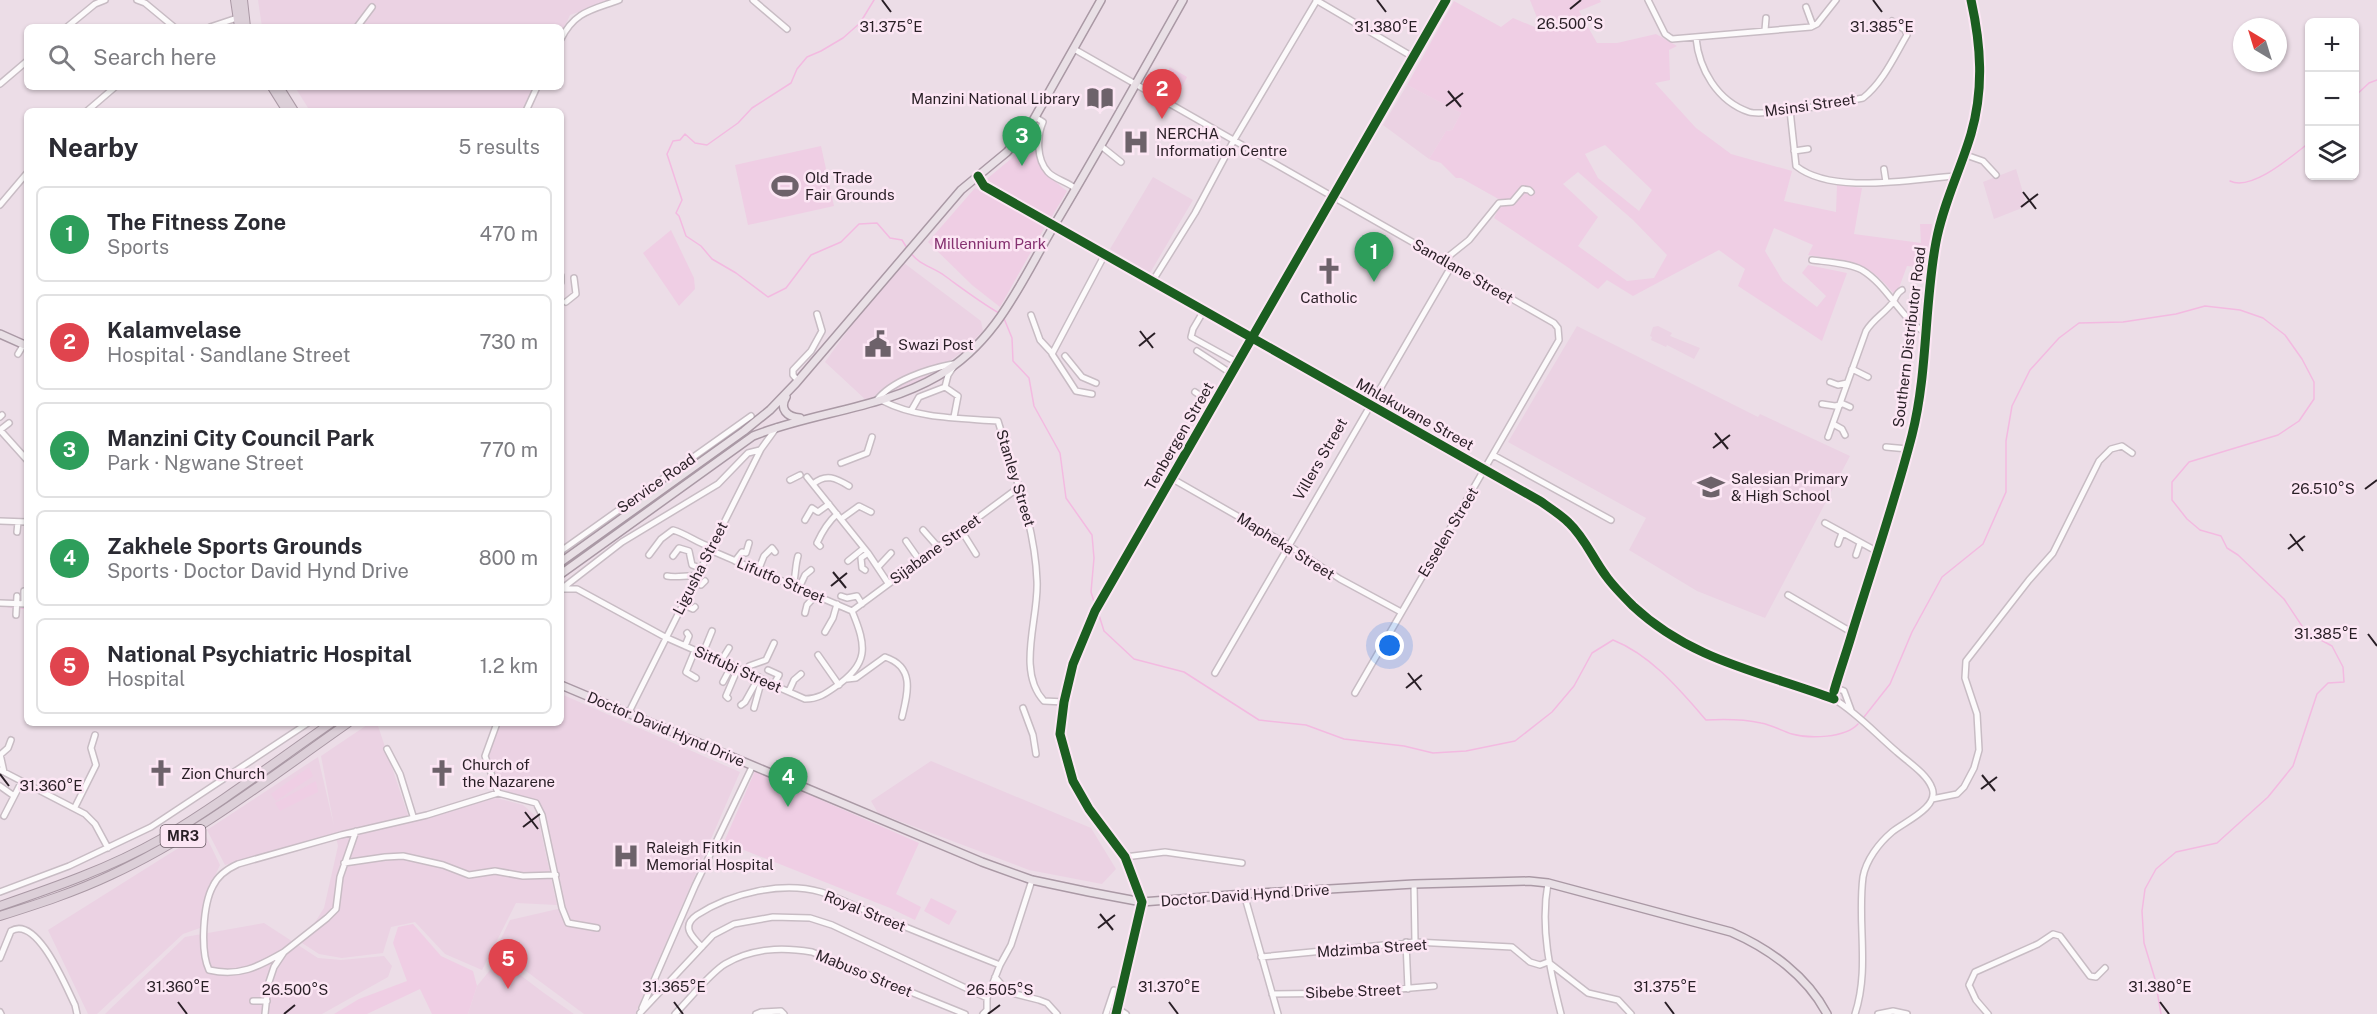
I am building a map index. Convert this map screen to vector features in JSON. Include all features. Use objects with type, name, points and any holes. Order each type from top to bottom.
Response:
[{"type":"highway","points":[[236,0],[244,24]]},
{"type":"highway","points":[[239,24],[243,0]]},
{"type":"highway","points":[[274,90],[285,108]]},
{"type":"highway","points":[[281,90],[292,108]]},
{"type":"highway","name":"MR3","points":[[0,906],[99,870],[160,839],[328,726]]},
{"type":"highway","name":"MR3","points":[[0,916],[66,895],[112,875],[165,847],[344,726]]},
{"type":"main road","points":[[1101,0],[1035,117],[1007,152],[961,190],[797,382],[782,404],[784,412],[790,417],[798,419],[883,401],[937,376],[967,355],[991,332],[1026,280],[1053,226],[1183,0]]},
{"type":"main road","points":[[0,334],[24,344]]},
{"type":"main road","points":[[564,560],[744,431],[770,410],[797,382]]},
{"type":"main road","points":[[564,572],[753,436],[817,415]]},
{"type":"main road","name":"Doctor David Hynd Drive","points":[[564,686],[918,836],[1032,880],[1142,902],[1414,884],[1529,881],[1548,883],[1731,932],[1753,941],[1772,953],[1797,974],[1828,1013]]},
{"type":"street","points":[[71,24],[95,4],[105,0]]},
{"type":"street","points":[[137,0],[145,3],[170,24]]},
{"type":"street","points":[[564,33],[568,25],[581,14],[620,0]]},
{"type":"street","points":[[753,0],[787,29]]},
{"type":"street","points":[[1152,282],[1195,213],[1234,140],[1316,0],[1413,57]]},
{"type":"street","name":"Tenbergen Street","points":[[1142,902],[1125,857],[1089,809],[1073,781],[1060,734],[1072,664],[1089,624],[1114,579],[1446,0]]},
{"type":"street","points":[[1648,0],[1665,34],[1672,39],[1813,26],[1836,0]]},
{"type":"street","name":"Southern Distributor Road","points":[[1835,696],[1838,675],[1878,552],[1913,429],[1936,241],[1946,201],[1971,134],[1978,99],[1980,68],[1978,32],[1971,0]]},
{"type":"street","points":[[359,24],[372,7]]},
{"type":"street","points":[[1806,7],[1813,26]]},
{"type":"street","points":[[219,24],[240,17]]},
{"type":"street","points":[[1765,30],[1766,18]]},
{"type":"street","name":"Msinsi Street","points":[[1696,38],[1698,57],[1705,73],[1714,86],[1733,104],[1751,113],[1790,110],[1863,98],[1883,76],[1907,35],[1905,30],[1892,21]]},
{"type":"street","name":"Sandlane Street","points":[[1074,49],[1554,323],[1558,328],[1559,340]]},
{"type":"street","points":[[0,84],[24,64]]},
{"type":"street","points":[[90,108],[112,90]]},
{"type":"street","points":[[527,108],[536,90]]},
{"type":"street","points":[[1790,110],[1796,166],[1809,175],[1846,182],[1886,182],[1955,176]]},
{"type":"street","points":[[1035,117],[1042,122],[1037,138],[1043,164],[1048,173],[1076,189]]},
{"type":"street","points":[[1101,146],[1121,162]]},
{"type":"street","points":[[1794,151],[1808,149]]},
{"type":"street","points":[[1963,154],[1983,161],[1996,175]]},
{"type":"street","points":[[1884,169],[1886,182]]},
{"type":"street","points":[[0,205],[2,196],[24,176]]},
{"type":"street","name":"Mhlakuvane Street","points":[[978,176],[984,186],[1104,256],[1540,501],[1570,524],[1606,577],[1632,605],[1659,628],[1701,653],[1737,667],[1818,693],[1835,696],[1844,693]]},
{"type":"street","points":[[1444,260],[1469,240],[1499,203],[1513,204],[1523,189],[1531,192]]},
{"type":"street","points":[[1052,353],[1104,256]]},
{"type":"street","points":[[1812,260],[1860,269],[1875,280],[1893,302],[1925,329],[1932,327]]},
{"type":"street","name":"Villers Street","points":[[1215,673],[1452,265]]},
{"type":"street","points":[[566,302],[576,294],[574,278]]},
{"type":"street","points":[[1828,437],[1868,321],[1879,315],[1902,290]]},
{"type":"street","points":[[1928,296],[1935,297]]},
{"type":"street","points":[[1203,312],[1191,337],[1238,363]]},
{"type":"street","points":[[797,382],[793,370],[811,351],[822,332],[817,314]]},
{"type":"street","points":[[1031,315],[1040,340],[1052,353],[1076,392],[1092,394]]},
{"type":"street","points":[[1879,315],[1885,320]]},
{"type":"street","points":[[1857,335],[1870,339]]},
{"type":"street","name":"Esselen Street","points":[[1355,693],[1559,340]]},
{"type":"street","points":[[18,354],[24,347]]},
{"type":"street","points":[[1197,351],[1232,374]]},
{"type":"street","points":[[1065,356],[1082,377],[1096,383]]},
{"type":"street","points":[[1923,358],[1930,359]]},
{"type":"street","points":[[1848,360],[1855,361]]},
{"type":"street","points":[[945,387],[954,364]]},
{"type":"street","points":[[875,402],[902,381],[954,364]]},
{"type":"street","points":[[1852,369],[1868,377]]},
{"type":"street","points":[[1830,382],[1838,385],[1847,383]]},
{"type":"street","points":[[1920,384],[1927,385]]},
{"type":"street","points":[[911,411],[919,397],[945,387]]},
{"type":"street","points":[[945,387],[958,396],[954,417]]},
{"type":"street","points":[[1195,392],[1214,405]]},
{"type":"street","name":"Stanley Street","points":[[883,401],[898,409],[998,421],[1033,536],[1038,582],[1031,676],[1037,694],[1044,701],[1064,702]]},
{"type":"street","points":[[1822,404],[1834,406],[1840,404],[1850,407]]},
{"type":"street","name":"Service Road","points":[[564,549],[751,416]]},
{"type":"street","points":[[1914,419],[1922,420]]},
{"type":"street","points":[[9,423],[0,430],[24,457]]},
{"type":"street","points":[[1833,424],[1842,429],[1845,435]]},
{"type":"street","name":"Ligusha Street","points":[[628,714],[645,686],[665,637],[760,450],[778,426]]},
{"type":"street","points":[[1913,429],[1920,430]]},
{"type":"street","points":[[842,464],[867,453],[872,437]]},
{"type":"street","points":[[1932,799],[1957,794],[1964,787],[1974,768],[1979,750],[1977,714],[1965,678],[1966,661],[2053,553],[2099,460],[2110,449],[2122,446],[2132,453]]},
{"type":"street","points":[[1886,447],[1915,452]]},
{"type":"street","points":[[564,587],[622,542],[718,484],[748,453],[760,450]]},
{"type":"street","points":[[1493,455],[1611,520]]},
{"type":"street","points":[[1894,470],[1908,473]]},
{"type":"street","points":[[790,480],[800,475]]},
{"type":"street","points":[[807,477],[866,550],[888,583]]},
{"type":"street","points":[[813,483],[820,478],[828,477],[849,486]]},
{"type":"street","name":"Mapheka Street","points":[[1171,478],[1288,545],[1340,579],[1401,612]]},
{"type":"street","name":"Sijabane Street","points":[[852,611],[1018,488]]},
{"type":"street","points":[[1888,492],[1895,494]]},
{"type":"street","points":[[805,520],[812,508],[818,512],[829,504]]},
{"type":"street","points":[[820,546],[817,543],[826,526],[839,517],[859,507],[871,512]]},
{"type":"street","points":[[1890,511],[1897,512]]},
{"type":"street","points":[[1880,519],[1887,520]]},
{"type":"street","points":[[0,527],[3,521],[24,522]]},
{"type":"street","points":[[17,532],[18,522]]},
{"type":"street","points":[[1825,523],[1878,552]]},
{"type":"street","points":[[1838,544],[1844,526]]},
{"type":"street","name":"Lifutfo Street","points":[[649,555],[661,539],[673,530],[683,532],[735,561],[852,611]]},
{"type":"street","points":[[923,530],[938,547]]},
{"type":"street","points":[[961,530],[976,554]]},
{"type":"street","points":[[906,541],[920,561]]},
{"type":"street","points":[[735,561],[742,552],[746,553],[749,543]]},
{"type":"street","points":[[1856,555],[1860,543]]},
{"type":"street","points":[[673,556],[679,548],[687,550],[692,565],[700,568]]},
{"type":"street","points":[[758,571],[769,551],[772,548],[776,552]]},
{"type":"street","points":[[848,561],[866,550]]},
{"type":"street","points":[[865,570],[862,568],[861,558],[866,550]]},
{"type":"street","points":[[878,567],[891,553]]},
{"type":"street","points":[[796,587],[795,565],[798,556]]},
{"type":"street","points":[[796,587],[812,570]]},
{"type":"street","points":[[668,576],[677,578],[687,575],[701,585],[705,581]]},
{"type":"street","name":"Sitfubi Street","points":[[564,589],[577,588],[665,637],[805,699],[822,697],[857,669],[863,640],[852,611]]},
{"type":"street","points":[[805,613],[807,605],[816,595]]},
{"type":"street","points":[[1788,595],[1853,633]]},
{"type":"street","points":[[16,615],[17,596]]},
{"type":"street","points":[[841,596],[846,598],[857,596],[862,604]]},
{"type":"street","points":[[0,603],[24,604]]},
{"type":"street","points":[[682,604],[693,609],[695,607]]},
{"type":"street","points":[[825,632],[833,618],[837,604]]},
{"type":"street","points":[[703,653],[712,631]]},
{"type":"street","points":[[685,646],[689,636],[687,633]]},
{"type":"street","points":[[747,672],[749,666],[766,660],[774,643]]},
{"type":"street","points":[[720,661],[729,648]]},
{"type":"street","points":[[695,650],[686,672],[696,678]]},
{"type":"street","points":[[818,654],[838,685]]},
{"type":"street","points":[[847,679],[856,678],[885,657],[898,662],[903,668],[908,684],[902,717]]},
{"type":"street","points":[[723,682],[732,665]]},
{"type":"street","points":[[728,698],[726,696],[738,668]]},
{"type":"street","points":[[768,670],[779,675],[774,684]]},
{"type":"street","points":[[789,691],[794,680],[801,674]]},
{"type":"street","points":[[1838,675],[1852,711]]},
{"type":"street","points":[[741,705],[761,678]]},
{"type":"street","points":[[754,708],[761,678]]},
{"type":"street","points":[[1835,696],[1844,693]]},
{"type":"street","points":[[1835,696],[1928,781],[1933,790],[1932,799],[1919,814],[1892,832],[1878,846],[1870,857],[1863,876],[1864,943],[1860,993],[1854,1013]]},
{"type":"street","points":[[1023,708],[1030,723],[1036,754]]},
{"type":"street","points":[[0,892],[69,866],[151,827],[303,726]]},
{"type":"street","points":[[496,726],[485,756],[498,793]]},
{"type":"street","points":[[75,807],[96,765],[91,748],[95,735]]},
{"type":"street","points":[[11,740],[0,755],[2,771],[43,791],[57,795],[75,807],[95,824],[108,848]]},
{"type":"street","points":[[387,749],[395,760],[412,816]]},
{"type":"street","points":[[640,1013],[695,886],[753,767]]},
{"type":"street","points":[[4,816],[22,781]]},
{"type":"street","points":[[43,791],[46,784]]},
{"type":"street","points":[[0,786],[14,796]]},
{"type":"street","points":[[356,831],[344,864],[334,910],[327,918],[284,952],[258,967],[227,974],[209,970],[204,940],[207,900],[214,884],[225,871],[237,864],[356,831],[412,816],[427,815],[498,793],[536,803],[542,815],[562,908],[568,923],[597,928]]},
{"type":"street","points":[[8,806],[16,809]]},
{"type":"street","points":[[1125,857],[1165,852],[1242,863]]},
{"type":"street","points":[[344,864],[403,856],[443,865],[469,875],[495,871],[523,876],[556,875]]},
{"type":"street","points":[[983,1014],[987,1010],[987,998],[995,977],[1015,935],[1032,880]]},
{"type":"street","points":[[1548,883],[1545,900],[1548,962],[1561,1014]]},
{"type":"street","points":[[1414,884],[1415,942]]},
{"type":"street","name":"Royal Street","points":[[702,947],[688,931],[692,918],[742,895],[783,888],[820,892],[1000,966]]},
{"type":"street","points":[[1244,894],[1278,1014]]},
{"type":"street","points":[[1126,1014],[1117,1012],[1142,902]]},
{"type":"street","points":[[640,1013],[713,935],[734,924],[773,917],[810,918],[839,929],[987,998]]},
{"type":"street","points":[[0,958],[11,931],[15,928],[31,932],[46,948],[75,1005],[77,1014]]},
{"type":"street","points":[[1988,1014],[1976,1000],[1969,985],[1974,972],[2038,944],[2053,934],[2060,936],[2090,976],[2096,977],[2105,968]]},
{"type":"street","points":[[1406,942],[1408,989]]},
{"type":"street","name":"Mdzimba Street","points":[[1261,957],[1415,942],[1512,947],[1530,962],[1540,965],[1548,962]]},
{"type":"street","name":"Mabuso Street","points":[[675,1014],[724,965],[766,949],[785,948],[812,952],[965,1014]]},
{"type":"street","points":[[266,1014],[274,967],[284,952]]},
{"type":"street","points":[[1548,962],[1588,993],[1618,1000],[1631,1014]]},
{"type":"street","points":[[995,977],[1008,992],[1039,999],[1057,1014]]},
{"type":"street","name":"Sibebe Street","points":[[1272,994],[1434,986]]},
{"type":"street","points":[[1106,1014],[1114,990]]},
{"type":"street","points":[[253,1001],[267,1001]]},
{"type":"street","points":[[756,1014],[773,1011],[781,1011],[784,1014]]},
{"type":"street","points":[[1878,1014],[1893,1011],[1907,1014]]},
{"type":"shaded area","points":[[258,0],[612,0],[570,15],[564,28],[564,24],[262,24]]},
{"type":"shaded area","points":[[1407,85],[1461,113],[1452,130],[1446,131],[1429,159],[1383,125]]},
{"type":"shaded area","points":[[297,90],[535,90],[526,108],[308,108]]},
{"type":"shaded area","points":[[2016,169],[2027,206],[1994,219],[1983,182]]},
{"type":"shaded area","points":[[1153,177],[1193,200],[1150,273],[1110,249]]},
{"type":"shaded area","points":[[904,263],[981,321],[983,331],[962,352],[929,376],[899,391],[867,401],[825,362],[851,326]]},
{"type":"shaded area","name":"Salesian Primary & High School","points":[[1577,326],[1758,417],[1760,414],[1850,456],[1765,618],[1697,591],[1629,550],[1646,518],[1508,442]]},
{"type":"shaded area","points":[[1658,326],[1672,333],[1670,336],[1700,348],[1694,359],[1667,345],[1666,347],[1651,340],[1653,327]]},
{"type":"shaded area","points":[[564,695],[740,772],[635,1014],[584,1014],[496,949],[510,920],[562,908],[535,801],[503,790],[497,798],[523,805],[538,818],[557,905],[516,903],[482,970],[445,954],[415,922],[391,927],[383,953],[342,958],[319,954],[302,943],[324,908],[338,846],[335,833],[225,865],[207,830],[318,757],[334,826],[321,756],[366,726],[378,726],[410,821],[496,798],[484,763],[498,726],[564,726]]},
{"type":"shaded area","points":[[931,761],[1091,828],[1116,869],[1102,884],[1029,870],[878,813],[871,801]]},
{"type":"shaded area","points":[[204,832],[220,865],[206,895],[200,928],[183,934],[97,1014],[88,1014],[48,930]]},
{"type":"shaded area","points":[[264,923],[318,958],[341,960],[384,956],[392,966],[388,977],[322,1014],[105,1014],[185,937]]},
{"type":"shaded area","points":[[499,959],[574,1014],[468,1014],[477,986]]},
{"type":"green space","points":[[1530,0],[1600,0],[1601,2],[1579,11],[1597,43],[1617,43],[1656,34],[1677,46],[1669,50],[1670,80],[1655,83],[1696,128],[1731,154],[1792,171],[1784,201],[1836,212],[1837,185],[1862,188],[1854,234],[1921,243],[1920,224],[1932,224],[1929,255],[1922,255],[1917,267],[1907,266],[1896,296],[1867,269],[1848,262],[1808,255],[1813,245],[1774,228],[1765,251],[1783,281],[1817,307],[1826,296],[1802,273],[1808,265],[1847,273],[1822,341],[1738,286],[1745,269],[1719,250],[1633,296],[1607,280],[1598,289],[1494,218],[1502,201],[1461,178],[1456,178],[1441,163],[1429,159],[1446,131],[1452,130],[1461,113],[1407,85],[1454,1],[1501,27],[1513,18],[1542,30]],"holes":[[[1605,145],[1652,190],[1639,211],[1598,178],[1585,154]],[[1578,172],[1633,220],[1667,255],[1654,278],[1627,281],[1578,246],[1598,217],[1563,184]]]},
{"type":"green space","points":[[1170,67],[1187,77],[1181,89],[1175,85],[1169,95],[1146,83],[1153,71],[1164,77]]},
{"type":"green space","points":[[1034,127],[1038,129],[1036,149],[1040,165],[1067,191],[1051,218],[987,180],[1012,158]]},
{"type":"green space","name":"Old Trade Fair Grounds","points":[[821,146],[834,206],[748,225],[735,165]]},
{"type":"green space","name":"Millennium Park","points":[[975,188],[1045,227],[1000,307],[972,285],[928,242]]},
{"type":"green space","points":[[671,230],[694,278],[695,289],[679,306],[643,253]]},
{"type":"green space","points":[[309,767],[313,776],[276,801],[271,794]]},
{"type":"green space","points":[[755,771],[919,843],[896,894],[921,907],[915,920],[724,842]]},
{"type":"green space","points":[[316,781],[318,792],[280,811],[275,803]]},
{"type":"green space","points":[[931,898],[957,911],[949,925],[924,911]]},
{"type":"green space","points":[[413,924],[441,956],[473,971],[477,986],[468,1014],[432,1014],[420,989],[367,1014],[334,1014],[359,999],[407,981],[393,943],[398,927]]},
{"type":"waterway","points":[[874,0],[860,23],[843,38],[807,57],[797,69],[791,83],[752,108],[738,123],[707,145],[695,143],[685,134],[680,140],[673,141],[667,154],[682,200],[676,213],[686,236],[701,246],[712,259],[736,273],[768,297],[786,288],[811,255],[841,242],[859,224],[877,223],[890,238],[902,240],[907,248]]},
{"type":"waterway","points":[[2359,92],[2369,83],[2377,80]]},
{"type":"waterway","points":[[2230,181],[2239,183],[2260,177],[2305,146]]},
{"type":"waterway","points":[[910,252],[922,263],[999,313]]},
{"type":"waterway","points":[[1864,717],[1890,684],[1912,632],[1942,577],[1983,544],[2006,492],[2006,441],[2012,406],[2030,370],[2059,338],[2079,323],[2123,322],[2176,314],[2205,306],[2240,310],[2263,318],[2285,335],[2302,359],[2314,382],[2314,399],[2299,421],[2278,435],[2189,462],[2172,482],[2172,500],[2187,519],[2200,530],[2221,536],[2227,548],[2238,555],[2284,599],[2306,632],[2332,646],[2343,667],[2344,682],[2328,683],[2317,694],[2293,766],[2268,797],[2217,843],[2176,852],[2156,869],[2145,889],[2142,911],[2144,943],[2155,979],[2161,1014]]},
{"type":"waterway","points":[[1003,316],[1012,338],[1013,361],[1029,378],[1034,406],[1060,453],[1066,498],[1092,535],[1094,558],[1091,592],[1095,605]]},
{"type":"waterway","points":[[4,606],[14,607]]},
{"type":"waterway","points":[[1098,612],[1104,631],[1134,659],[1184,672],[1259,720],[1306,725],[1344,739],[1404,746],[1433,753],[1466,751],[1515,741],[1552,712],[1574,686],[1592,653],[1613,640],[1652,664],[1675,685],[1706,720],[1754,722],[1808,737],[1836,735],[1858,724]]},
{"type":"cycle path","points":[[1116,1014],[1142,902],[1125,857],[1089,809],[1073,781],[1060,734],[1064,702],[1073,664],[1095,611],[1446,0]]},
{"type":"cycle path","points":[[1834,691],[1898,484],[1917,411],[1936,242],[1943,214],[1971,134],[1978,100],[1979,50],[1971,0]]},
{"type":"cycle path","points":[[978,176],[984,186],[1540,501],[1575,529],[1609,580],[1633,606],[1679,640],[1729,663],[1834,699]]},
{"type":"place","name":"Manzini National Library","points":[[1100,98]]},
{"type":"place","name":"Kalamvelase","points":[[1162,119]]},
{"type":"place","name":"NERCHA Information Centre","points":[[1136,142]]},
{"type":"place","name":"Manzini City Council Park","points":[[1022,166]]},
{"type":"place","name":"Old Trade Fair Grounds","points":[[785,186]]},
{"type":"place","name":"Catholic","points":[[1329,271]]},
{"type":"place","name":"The Fitness Zone","points":[[1374,282]]},
{"type":"place","name":"Swazi Post","points":[[878,344]]},
{"type":"place","name":"Salesian Primary & High School","points":[[1711,487]]},
{"type":"place","name":"Zion Church","points":[[161,773]]},
{"type":"place","name":"Church of the Nazarene","points":[[442,773]]},
{"type":"place","name":"Zakhele Sports Grounds","points":[[788,807]]},
{"type":"place","name":"Raleigh Fitkin Memorial Hospital","points":[[626,856]]},
{"type":"place","name":"National Psychiatric Hospital","points":[[508,989]]}]
